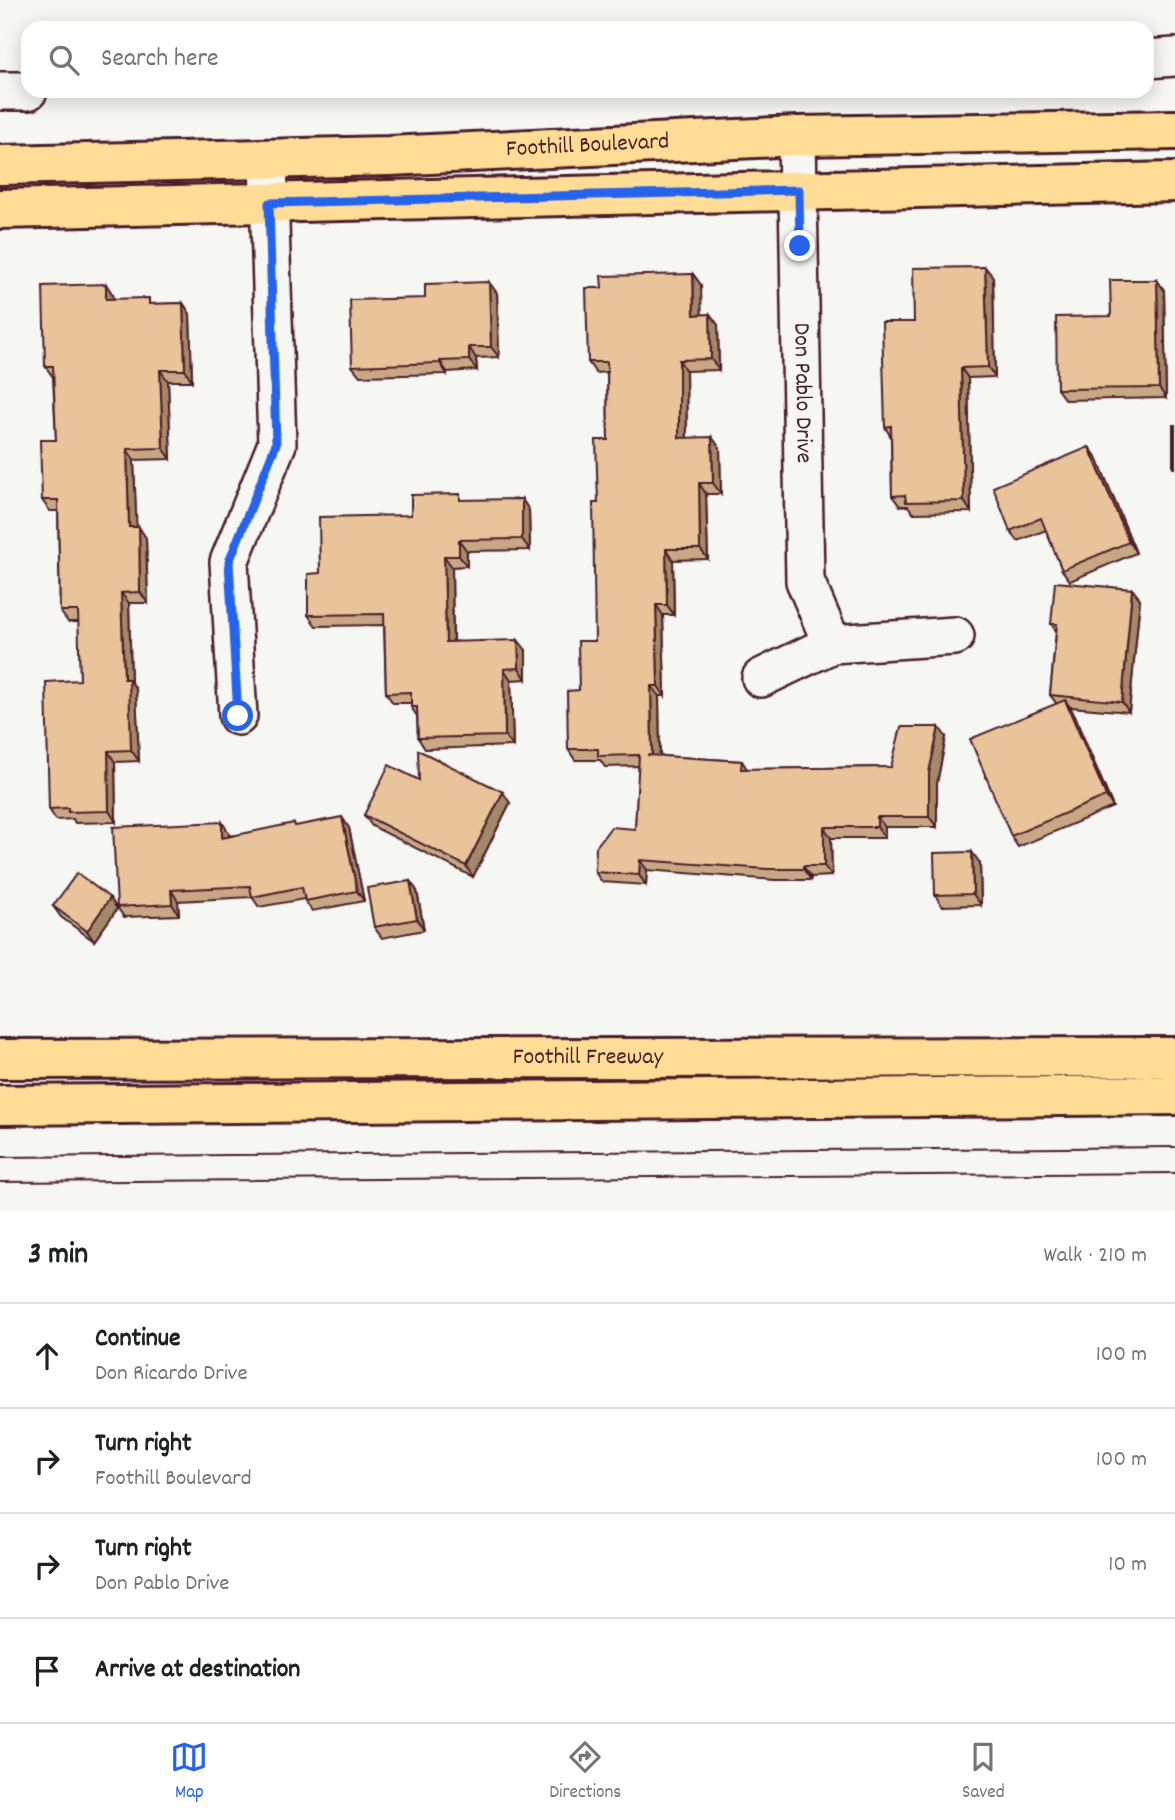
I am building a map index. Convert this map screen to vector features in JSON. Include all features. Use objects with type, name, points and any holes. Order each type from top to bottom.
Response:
[{"type":"main road","name":"Foothill Boulevard","points":[[0,165],[388,156],[797,135],[1175,130]]},
{"type":"main road","name":"Foothill Boulevard","points":[[0,209],[1175,182]]},
{"type":"main road","name":"Foothill Freeway","points":[[0,1059],[1175,1057]]},
{"type":"main road","points":[[0,1105],[1175,1095]]},
{"type":"street","points":[[1154,58],[1175,57]]},
{"type":"street","points":[[0,91],[21,91]]},
{"type":"street","name":"Don Pablo Drive","points":[[797,135],[805,581],[832,645]]},
{"type":"street","points":[[238,716],[229,562],[276,444],[268,160]]},
{"type":"street","points":[[761,678],[832,645],[955,636]]},
{"type":"building","points":[[985,267],[988,367],[961,368],[964,501],[906,502],[905,495],[892,496],[891,426],[885,427],[882,322],[914,322],[913,268]]},
{"type":"building","points":[[693,274],[694,315],[710,314],[711,359],[679,360],[679,438],[712,437],[713,483],[699,483],[700,549],[666,549],[667,605],[656,605],[658,686],[651,686],[652,755],[647,755],[742,761],[741,769],[891,767],[901,727],[939,727],[929,772],[929,817],[877,817],[877,827],[824,827],[824,866],[767,869],[640,860],[639,875],[595,872],[596,847],[611,827],[635,829],[639,755],[598,756],[598,749],[568,749],[567,691],[579,690],[578,641],[595,641],[593,503],[598,503],[596,440],[608,440],[607,362],[588,362],[586,288],[602,288],[601,276]]},
{"type":"building","points":[[1110,280],[1157,280],[1159,388],[1057,389],[1056,317],[1111,316]]},
{"type":"building","points":[[489,282],[491,347],[469,347],[469,360],[352,366],[350,300],[425,298],[425,284]]},
{"type":"building","points":[[106,284],[106,299],[149,298],[149,304],[183,303],[185,370],[160,370],[163,448],[127,449],[129,527],[139,527],[140,592],[121,593],[124,679],[129,679],[131,750],[108,751],[109,811],[68,812],[68,808],[49,809],[46,682],[80,680],[78,611],[60,611],[58,500],[42,500],[40,440],[56,440],[53,366],[45,366],[43,286]]},
{"type":"building","points":[[1175,425],[1175,468],[1173,468]]},
{"type":"building","points":[[1089,447],[1129,542],[1062,570],[1041,518],[1010,531],[993,487]]},
{"type":"building","points":[[460,494],[460,500],[522,499],[522,539],[459,540],[459,556],[444,556],[446,642],[518,640],[519,668],[504,669],[505,736],[418,738],[417,707],[411,707],[411,692],[386,693],[384,614],[308,615],[308,574],[320,573],[319,517],[411,515],[411,495]]},
{"type":"building","points":[[1055,582],[1132,589],[1122,702],[1050,695],[1057,624],[1051,624]]},
{"type":"building","points":[[1065,700],[1106,796],[1011,836],[970,739]]},
{"type":"building","points":[[418,750],[503,792],[466,866],[364,815],[389,765],[419,780]]},
{"type":"building","points":[[342,817],[357,891],[305,901],[302,887],[252,897],[250,886],[171,890],[172,904],[117,907],[113,827],[222,822],[222,838],[294,823],[295,826]]},
{"type":"building","points":[[972,852],[973,894],[935,895],[934,853]]},
{"type":"building","points":[[77,873],[110,898],[87,931],[53,906]]},
{"type":"building","points":[[410,881],[417,919],[374,927],[367,888]]},
{"type":"tram line","points":[[0,1157],[1175,1147]]},
{"type":"tram line","points":[[0,1182],[1175,1173]]},
{"type":"route","points":[[238,716],[229,562],[276,444],[269,203],[799,190],[800,246]]}]
